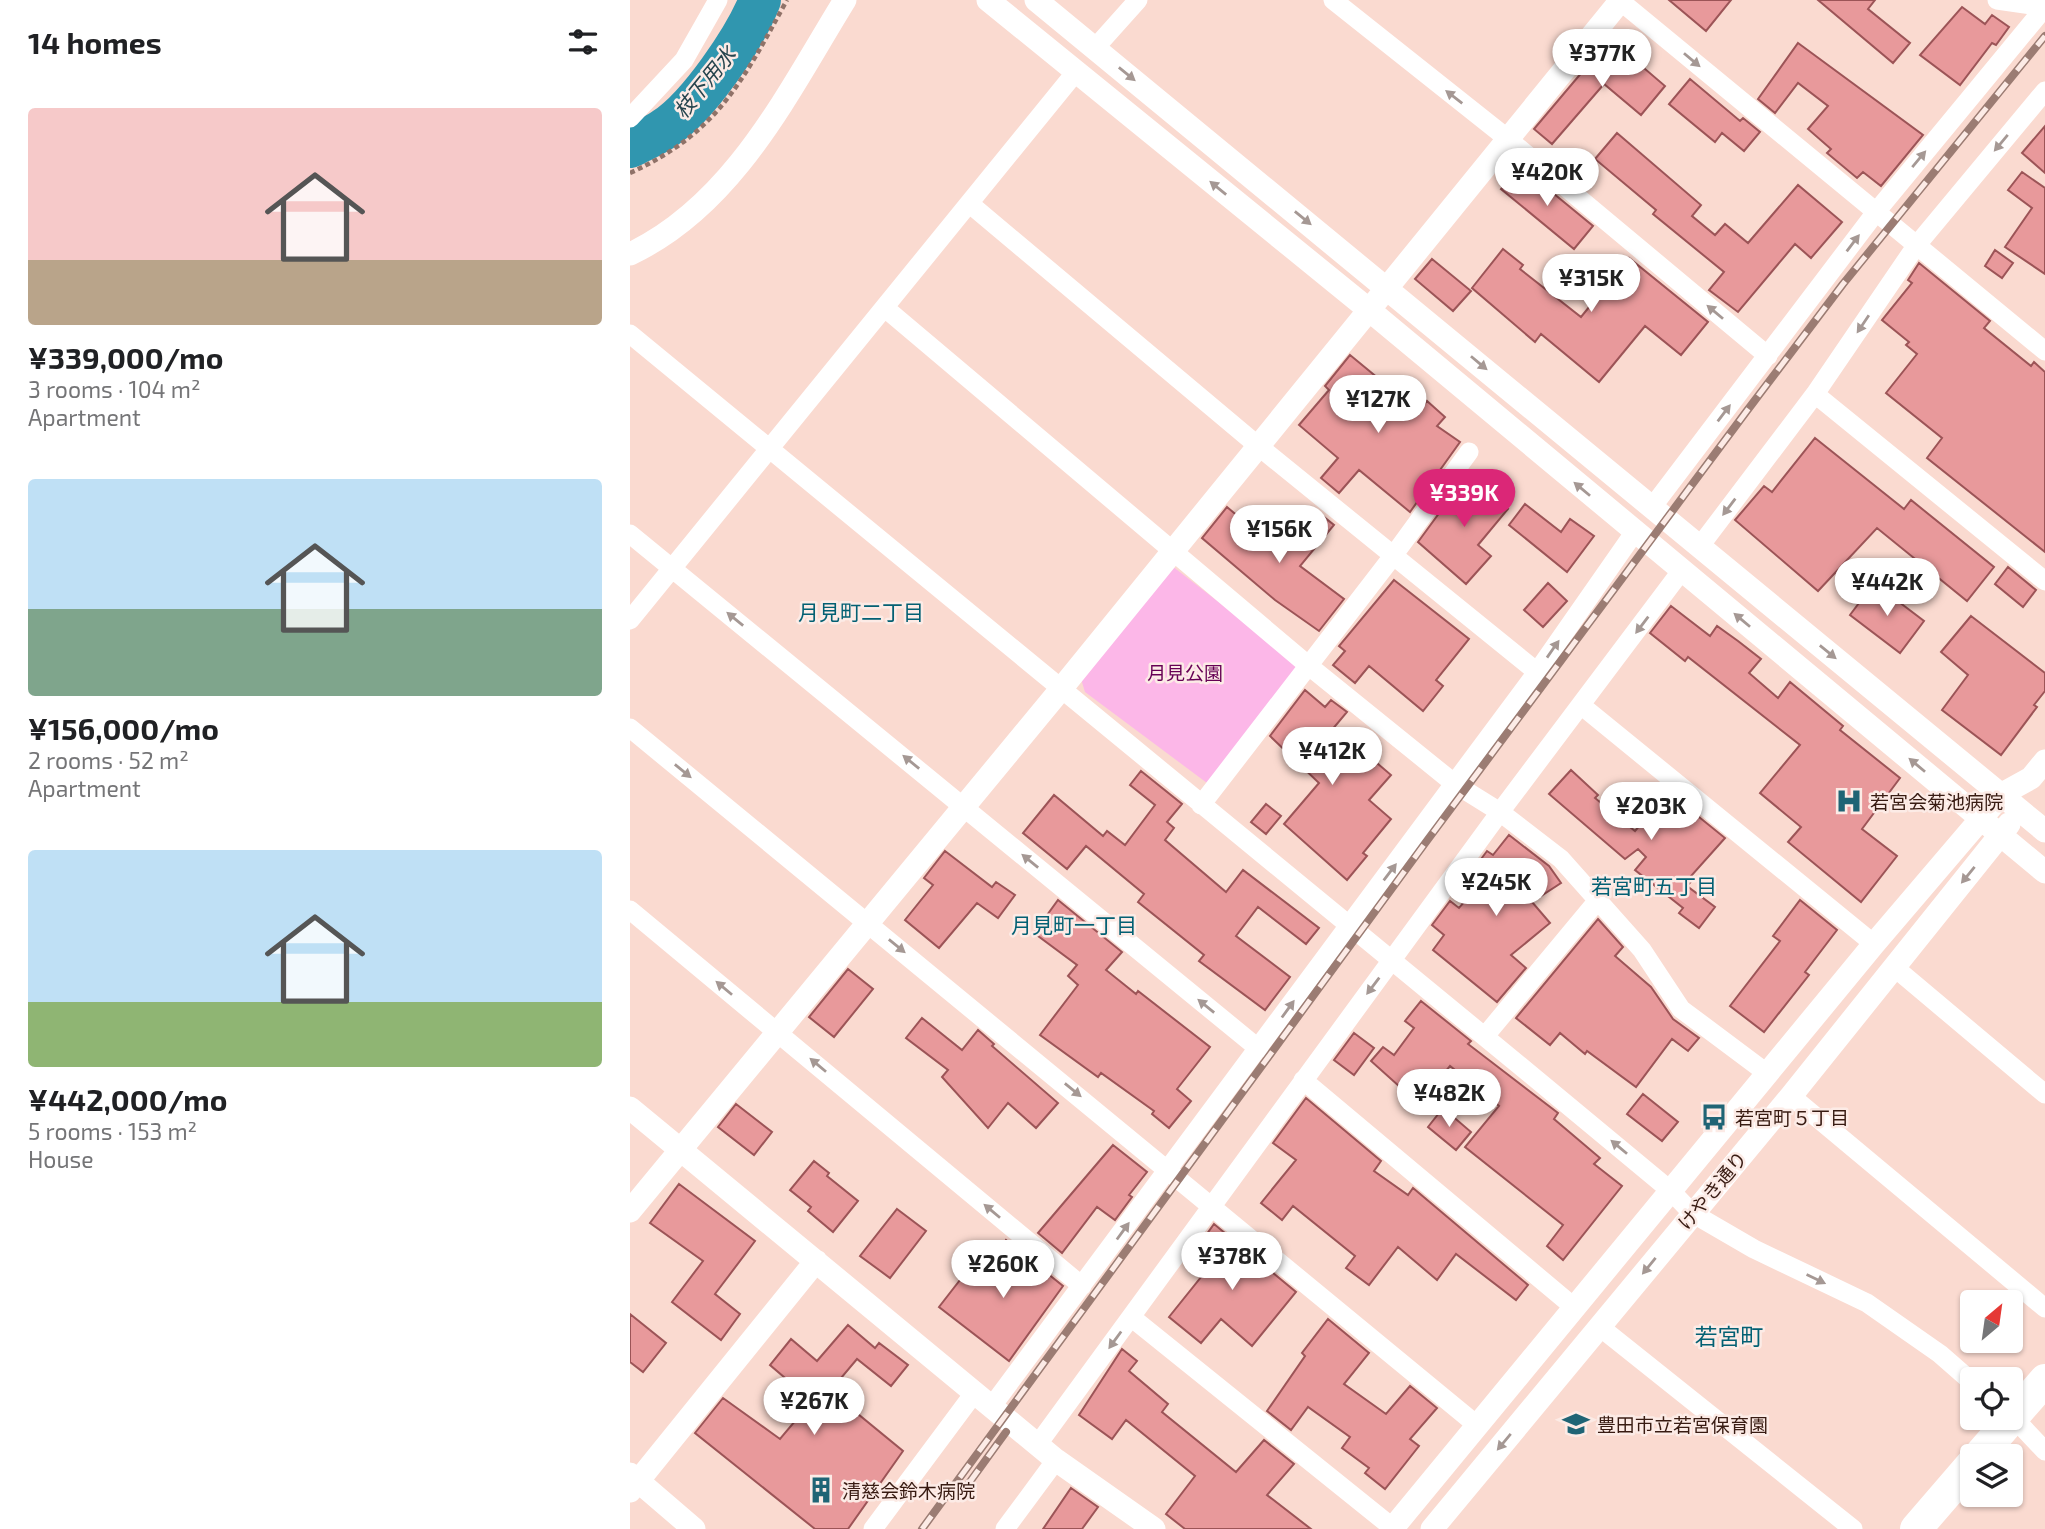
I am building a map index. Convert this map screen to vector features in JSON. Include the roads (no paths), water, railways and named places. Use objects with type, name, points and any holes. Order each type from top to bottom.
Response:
[{"type":"highway","points":[[2023,1404],[2045,1380]]},
{"type":"highway","points":[[1989,1444],[2000,1430]]},
{"type":"highway","points":[[1916,1529],[1960,1478]]},
{"type":"street","points":[[630,118],[684,60],[718,0]]},
{"type":"street","points":[[630,254],[688,216],[738,165],[762,134],[845,0]]},
{"type":"street","points":[[988,0],[1075,74],[1368,309],[1634,533],[2045,872]]},
{"type":"street","points":[[1036,0],[1388,287],[2045,831]]},
{"type":"street","points":[[1095,48],[1138,0]]},
{"type":"street","points":[[1334,0],[1508,139],[1768,356]]},
{"type":"street","points":[[630,1211],[1060,689],[1620,0],[2045,351]]},
{"type":"street","points":[[1997,0],[2045,7]]},
{"type":"street","points":[[1653,506],[1875,212],[2045,7]]},
{"type":"street","points":[[630,620],[1075,74]]},
{"type":"street","points":[[1700,546],[1815,394],[1916,246],[2045,91]]},
{"type":"street","points":[[970,204],[1257,445],[1537,672]]},
{"type":"street","points":[[885,308],[1309,666],[1455,784],[1500,812],[1562,859],[1642,950],[1681,1009],[1768,1074]]},
{"type":"street","points":[[630,334],[1485,1036],[1671,1191],[1692,1213],[1754,1250],[1867,1303],[1940,1354],[1960,1372]]},
{"type":"street","points":[[1815,394],[2045,582]]},
{"type":"street","points":[[1201,805],[1393,556],[1469,452]]},
{"type":"street","points":[[873,1529],[1082,1286],[1455,784],[1634,533]]},
{"type":"street","points":[[630,534],[1259,1049]]},
{"type":"street","points":[[1038,1444],[1500,812],[1682,570]]},
{"type":"street","points":[[1582,706],[1874,944]]},
{"type":"street","points":[[630,728],[868,921],[1478,1426]]},
{"type":"street","points":[[1132,1317],[1393,1528],[1874,944],[2002,794],[2038,769]]},
{"type":"street","name":"けやき通り","points":[[1432,1529],[1791,1096],[2001,835],[2019,811],[2038,769]]},
{"type":"street","points":[[1485,1036],[1598,900]]},
{"type":"street","points":[[630,910],[1082,1286]]},
{"type":"street","points":[[1894,967],[2045,1094]]},
{"type":"street","points":[[1303,1080],[1576,1308]]},
{"type":"street","points":[[1791,1096],[2045,1308]]},
{"type":"street","points":[[630,1108],[1056,1460],[1153,1529]]},
{"type":"street","points":[[694,1529],[633,1482],[816,1261]]},
{"type":"street","points":[[1600,1327],[1853,1529]]},
{"type":"street","points":[[2023,1428],[2045,1451]]},
{"type":"street","points":[[1005,1529],[1056,1460]]},
{"type":"waterway","name":"枝下用水","points":[[630,147],[664,129],[691,105],[732,52],[760,0]]},
{"type":"railway","points":[[922,1529],[1426,842],[1746,412],[1843,284],[2045,36]]},
{"type":"railway","points":[[969,1483],[1006,1432]]},
{"type":"place","name":"若宮会菊池病院","points":[[1849,801]]},
{"type":"place","name":"若宮町５丁目","points":[[1714,1117]]},
{"type":"place","name":"豊田市立若宮保育園","points":[[1576,1424]]},
{"type":"place","name":"清慈会鈴木病院","points":[[821,1490]]},
{"type":"district","name":"月見町二丁目","points":[[861,611]]},
{"type":"district","name":"若宮町五丁目","points":[[1654,885]]},
{"type":"district","name":"月見町一丁目","points":[[1074,924]]},
{"type":"district","name":"若宮町","points":[[1729,1336]]},
{"type":"park label","name":"月見公園","points":[[1185,672]]}]
